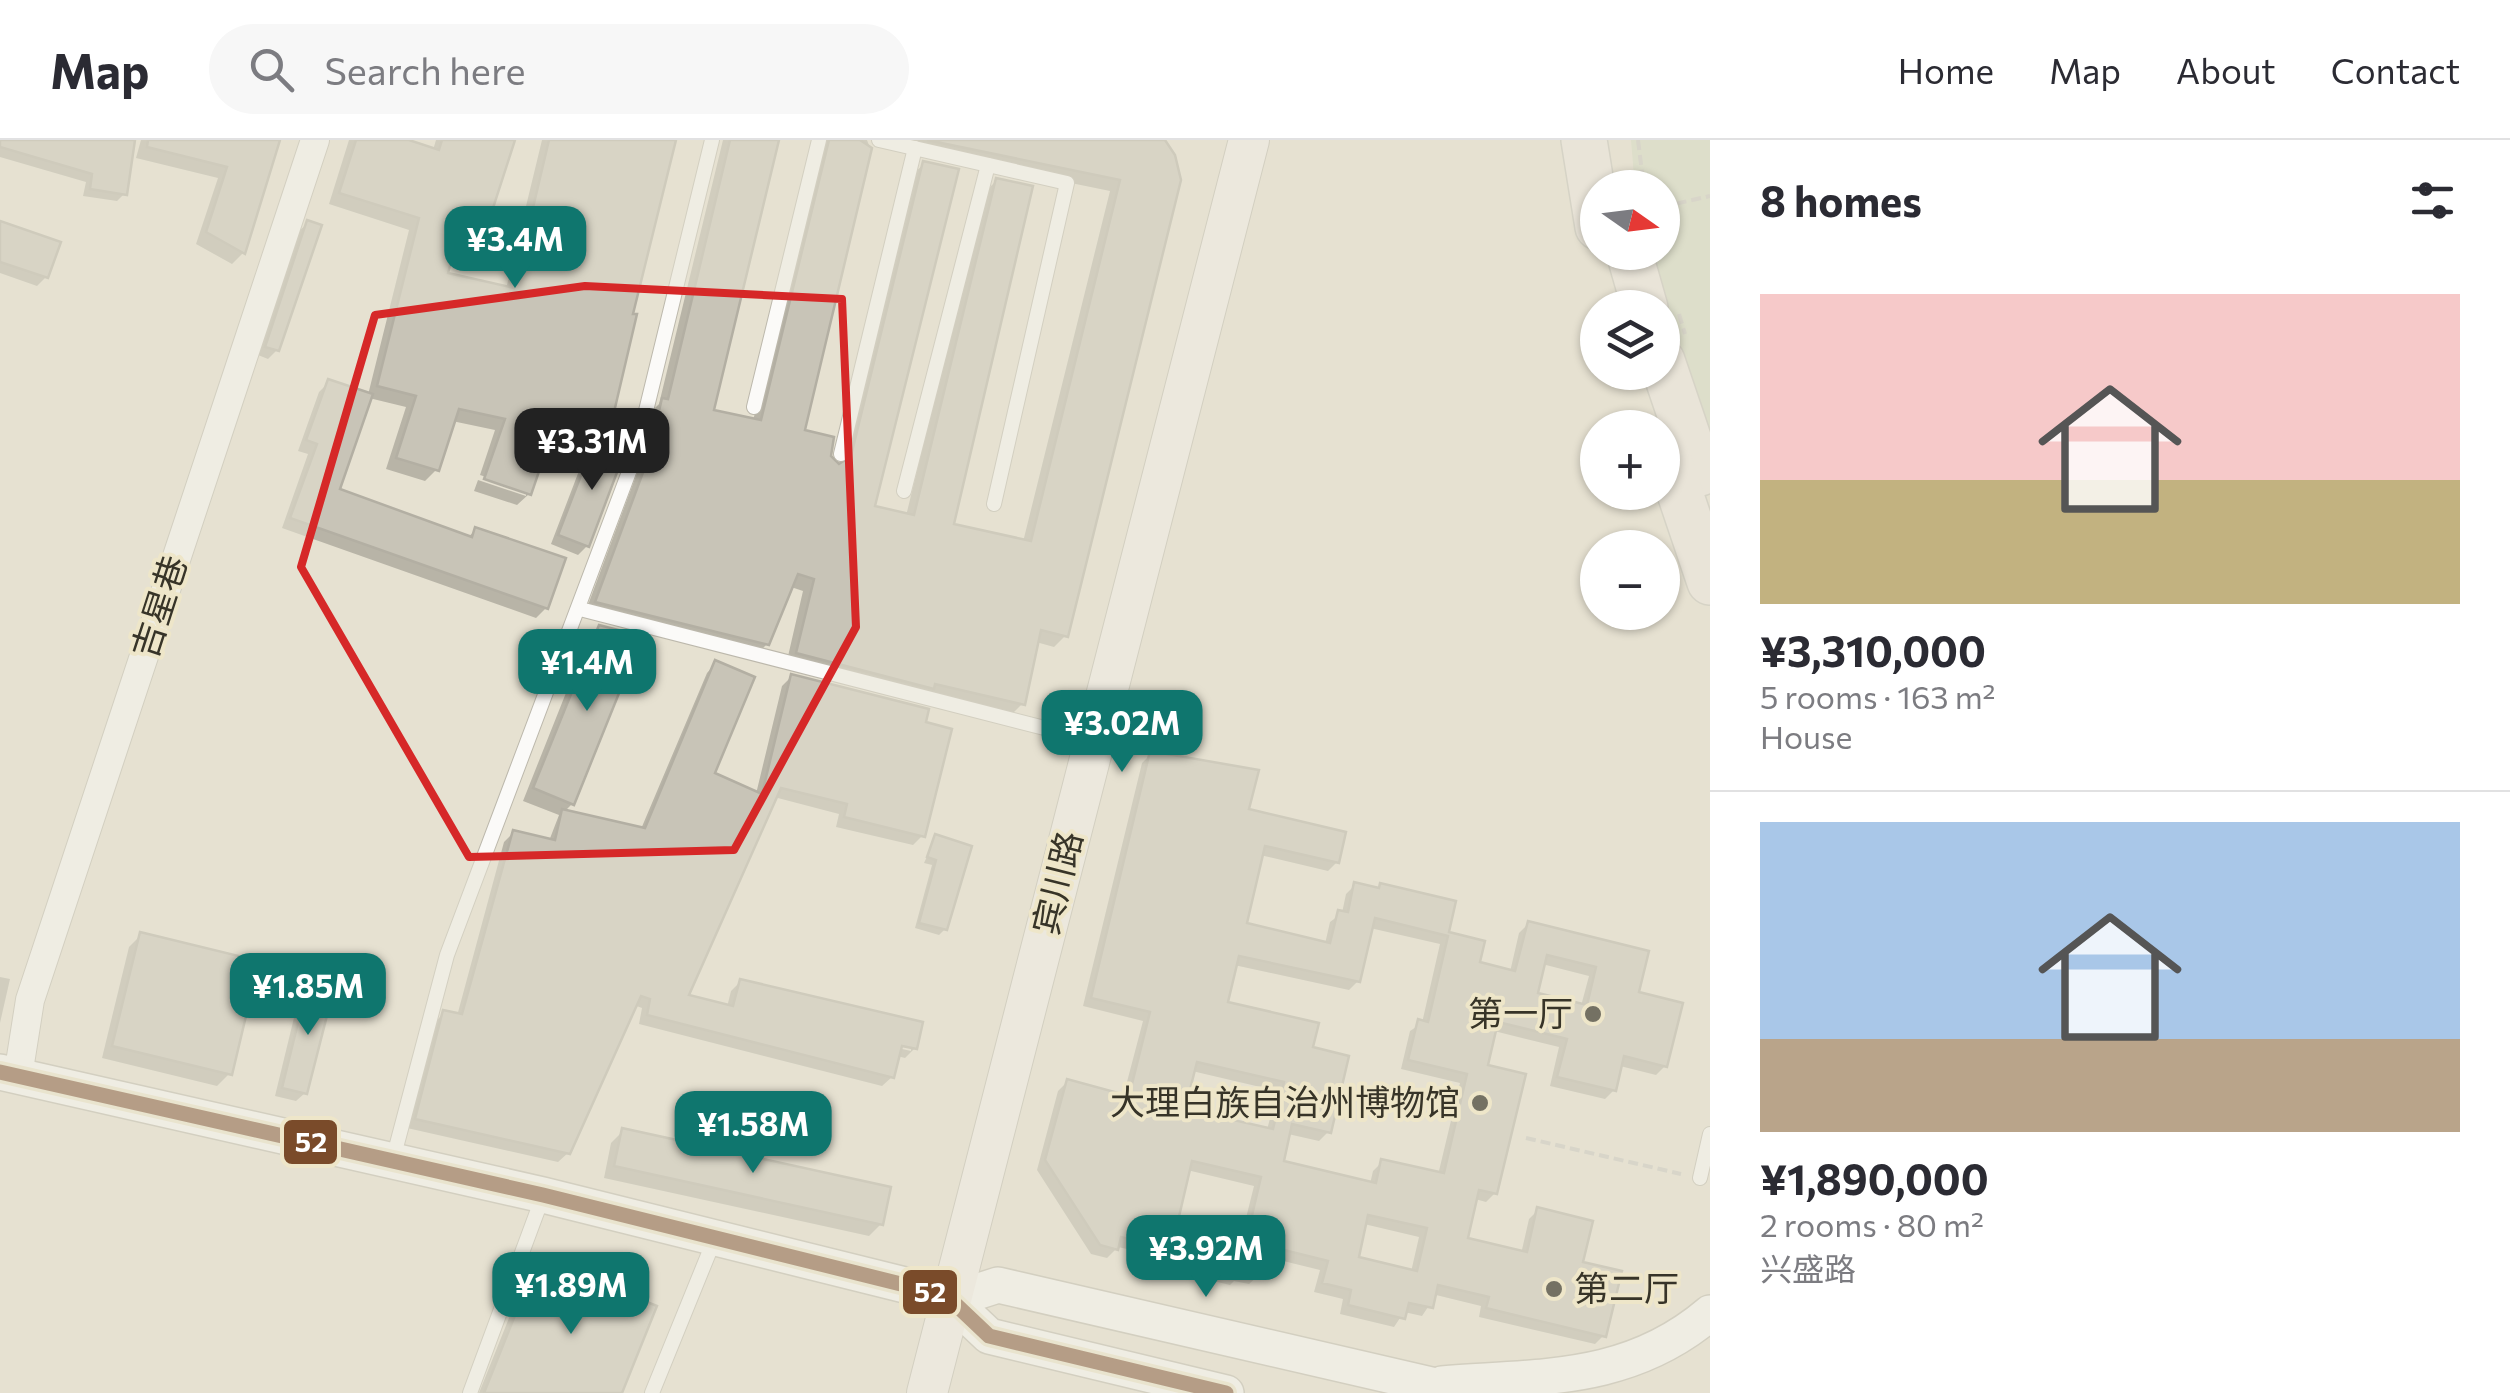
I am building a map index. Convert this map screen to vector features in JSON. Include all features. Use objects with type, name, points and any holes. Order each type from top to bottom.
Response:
[{"type":"main road","name":"宾川路","points":[[927,1393],[938,1296],[1068,734],[1220,140]]},
{"type":"main road","name":"宾川路","points":[[899,1393],[938,1296],[1249,140]]},
{"type":"main road","points":[[1584,140],[1589,170]]},
{"type":"main road","points":[[1609,140],[1613,170]]},
{"type":"main road","points":[[1680,375],[1710,503]]},
{"type":"main road","points":[[1680,493],[1710,582]]},
{"type":"street","name":"吉星巷","points":[[9,1074],[30,1000],[315,140]]},
{"type":"street","points":[[9,1074],[543,1195],[938,1296],[989,1336],[1226,1393]]},
{"type":"street","points":[[938,1296],[998,1285],[1466,1393]]},
{"type":"street","points":[[1426,1385],[1610,1368],[1656,1350],[1710,1312]]},
{"type":"lane","points":[[392,1160],[446,954],[636,456],[712,140]]},
{"type":"lane","points":[[754,407],[819,140]]},
{"type":"lane","points":[[879,140],[1068,183],[994,504]]},
{"type":"lane","points":[[841,454],[915,148]]},
{"type":"lane","points":[[904,491],[988,165]]},
{"type":"lane","points":[[580,609],[1068,734]]},
{"type":"lane","points":[[1700,1178],[1710,1134]]},
{"type":"lane","points":[[470,1393],[543,1195]]},
{"type":"lane","points":[[652,1393],[716,1238]]},
{"type":"path","points":[[1638,140],[1642,170]]},
{"type":"path","points":[[1680,202],[1710,196]]},
{"type":"path","points":[[1526,1138],[1700,1178]]},
{"type":"highlighted area","points":[[585,286],[842,299],[856,627],[734,850],[469,857],[301,567],[375,315]]},
{"type":"green space","points":[[1631,140],[1710,140],[1710,435],[1680,344],[1680,290],[1662,290],[1656,270],[1680,270],[1680,170],[1634,170]]},
{"type":"building","points":[[0,140],[135,140],[127,195],[90,189],[92,174],[0,147]]},
{"type":"building","points":[[148,140],[280,140],[245,254],[206,232],[227,167],[147,147]]},
{"type":"building","points":[[356,140],[409,140],[439,150],[442,140],[515,140],[483,239],[459,231],[448,273],[514,288],[549,140],[676,140],[633,314],[637,314],[607,442],[553,430],[531,495],[484,479],[505,419],[459,409],[439,471],[396,458],[416,396],[377,386],[419,218],[339,193]]},
{"type":"building","points":[[730,140],[779,140],[714,410],[761,420],[829,140],[860,140],[872,148],[805,430],[834,437],[831,456],[839,464],[851,456],[923,161],[959,169],[875,506],[914,515],[996,178],[1033,186],[954,524],[1031,541],[1120,180],[927,140],[1165,140],[1175,155],[1181,180],[1068,637],[1041,630],[1025,705],[935,684],[934,689],[796,653],[814,579],[798,574],[769,645],[595,602],[648,459],[662,398],[668,399]]},
{"type":"building","points":[[307,220],[322,225],[279,351],[265,347]]},
{"type":"building","points":[[0,221],[61,242],[48,278],[0,262]]},
{"type":"building","points":[[328,379],[373,394],[340,489],[472,537],[475,527],[566,558],[548,609],[290,518],[317,444],[306,440]]},
{"type":"building","points":[[595,439],[625,451],[589,547],[558,535]]},
{"type":"building","points":[[599,625],[642,636],[574,805],[533,788]]},
{"type":"building","points":[[715,660],[755,677],[715,773],[762,794],[791,674],[929,709],[926,722],[952,729],[925,837],[844,817],[847,804],[781,788],[689,995],[733,1006],[740,979],[923,1022],[917,1049],[902,1046],[894,1078],[647,1015],[650,999],[641,996],[570,1154],[415,1119],[443,1010],[462,1014],[513,830],[555,840],[562,809],[645,828]]},
{"type":"building","points":[[1150,751],[1259,770],[1249,809],[1346,832],[1339,863],[1265,846],[1247,923],[1330,943],[1338,910],[1348,912],[1354,882],[1379,888],[1380,883],[1456,901],[1449,932],[1485,941],[1480,962],[1515,971],[1528,921],[1649,951],[1639,992],[1683,1003],[1667,1067],[1624,1056],[1616,1091],[1557,1077],[1567,1039],[1498,1022],[1488,1065],[1526,1074],[1497,1194],[1479,1190],[1468,1238],[1527,1252],[1537,1207],[1593,1221],[1583,1262],[1622,1271],[1606,1337],[1486,1308],[1489,1297],[1438,1285],[1433,1308],[1409,1303],[1405,1319],[1348,1305],[1351,1290],[1322,1283],[1328,1261],[1268,1246],[1261,1276],[1242,1272],[1241,1277],[1162,1258],[1165,1248],[1121,1237],[1118,1250],[1100,1245],[1045,1160],[1067,1079],[1129,1096],[1150,1012],[1091,998]],"holes":[[[1375,918],[1448,936],[1428,1022],[1418,1019],[1408,1060],[1467,1074],[1444,1173],[1381,1159],[1376,1183],[1284,1161],[1292,1124],[1331,1133],[1349,1056],[1313,1047],[1319,1023],[1228,1002],[1239,956],[1360,982]],[[1547,955],[1596,967],[1587,1005],[1538,993]],[[1197,1062],[1284,1082],[1273,1129],[1185,1109]],[[1192,1161],[1261,1177],[1246,1241],[1177,1225]],[[1368,1215],[1427,1228],[1417,1271],[1359,1257]]]},
{"type":"building","points":[[935,834],[972,846],[947,930],[919,923],[936,860],[927,857]]},
{"type":"building","points":[[140,932],[259,961],[232,1075],[112,1046]]},
{"type":"building","points":[[308,982],[334,988],[307,1094],[282,1088]]},
{"type":"building","points":[[622,1128],[891,1187],[883,1225],[614,1166]]},
{"type":"building","points":[[538,1258],[657,1306],[622,1393],[484,1393]]},
{"type":"transit line","name":"52","points":[[0,1072],[543,1195],[925,1290],[951,1300],[989,1336],[1226,1393]]},
{"type":"place","name":"第一厅","points":[[1593,1014]]},
{"type":"place","name":"大理白族自治州博物馆","points":[[1480,1103]]},
{"type":"place","name":"第二厅","points":[[1554,1289]]}]
